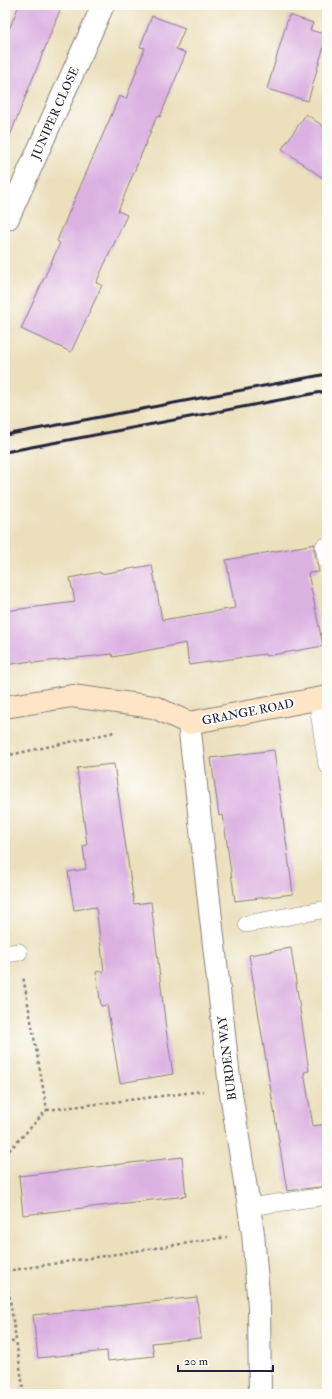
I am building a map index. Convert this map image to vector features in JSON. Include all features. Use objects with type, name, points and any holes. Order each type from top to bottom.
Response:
[{"type":"street","name":"JUNIPER CLOSE","points":[[5,219],[8,218],[103,5]]},
{"type":"street","name":"GRANGE ROAD","points":[[5,707],[72,696],[154,707],[189,723],[322,698]]},
{"type":"street","name":"BURDEN WAY","points":[[189,723],[230,1087],[253,1233],[258,1307],[260,1394]]},
{"type":"lane","points":[[327,546],[324,546],[327,560]]},
{"type":"lane","points":[[322,698],[327,765]]},
{"type":"lane","points":[[247,924],[327,909]]},
{"type":"lane","points":[[248,1207],[327,1196]]},
{"type":"path","points":[[5,756],[111,733],[117,729]]},
{"type":"path","points":[[12,953],[47,1110]]},
{"type":"path","points":[[5,1155],[47,1110],[230,1087]]},
{"type":"path","points":[[6,1271],[253,1233]]},
{"type":"path","points":[[5,1266],[24,1394]]},
{"type":"path","points":[[5,1343],[17,1341]]},
{"type":"building","points":[[19,5],[62,5],[7,143],[5,143],[5,39]]},
{"type":"building","points":[[289,15],[313,23],[310,30],[327,35],[308,101],[267,89]]},
{"type":"building","points":[[152,16],[185,28],[176,49],[186,53],[160,117],[157,116],[118,211],[127,215],[96,283],[102,285],[71,352],[21,329],[60,243],[57,241],[119,96],[126,99],[145,48],[140,47]]},
{"type":"building","points":[[306,114],[327,129],[327,181],[282,149]]},
{"type":"building","points":[[315,544],[314,549],[319,572],[308,573],[323,646],[266,656],[265,654],[189,665],[186,643],[113,657],[112,654],[33,663],[32,661],[5,665],[5,611],[75,602],[70,578],[100,572],[101,574],[152,565],[162,620],[235,608],[226,560]]},
{"type":"building","points":[[274,750],[293,894],[235,901],[223,815],[219,816],[211,758]]},
{"type":"building","points":[[114,764],[134,904],[151,902],[166,1029],[173,1074],[120,1083],[107,1005],[101,1006],[96,972],[104,971],[96,907],[74,910],[68,872],[86,869],[83,846],[87,845],[77,768]]},
{"type":"building","points":[[291,948],[309,1071],[304,1072],[313,1126],[327,1124],[327,1186],[287,1191],[249,955]]},
{"type":"building","points":[[182,1157],[186,1196],[23,1215],[19,1176]]},
{"type":"building","points":[[197,1297],[201,1338],[152,1343],[154,1356],[108,1361],[107,1351],[38,1358],[33,1315]]},
{"type":"railway","points":[[5,435],[327,374]]},
{"type":"railway","points":[[5,452],[327,391]]}]
